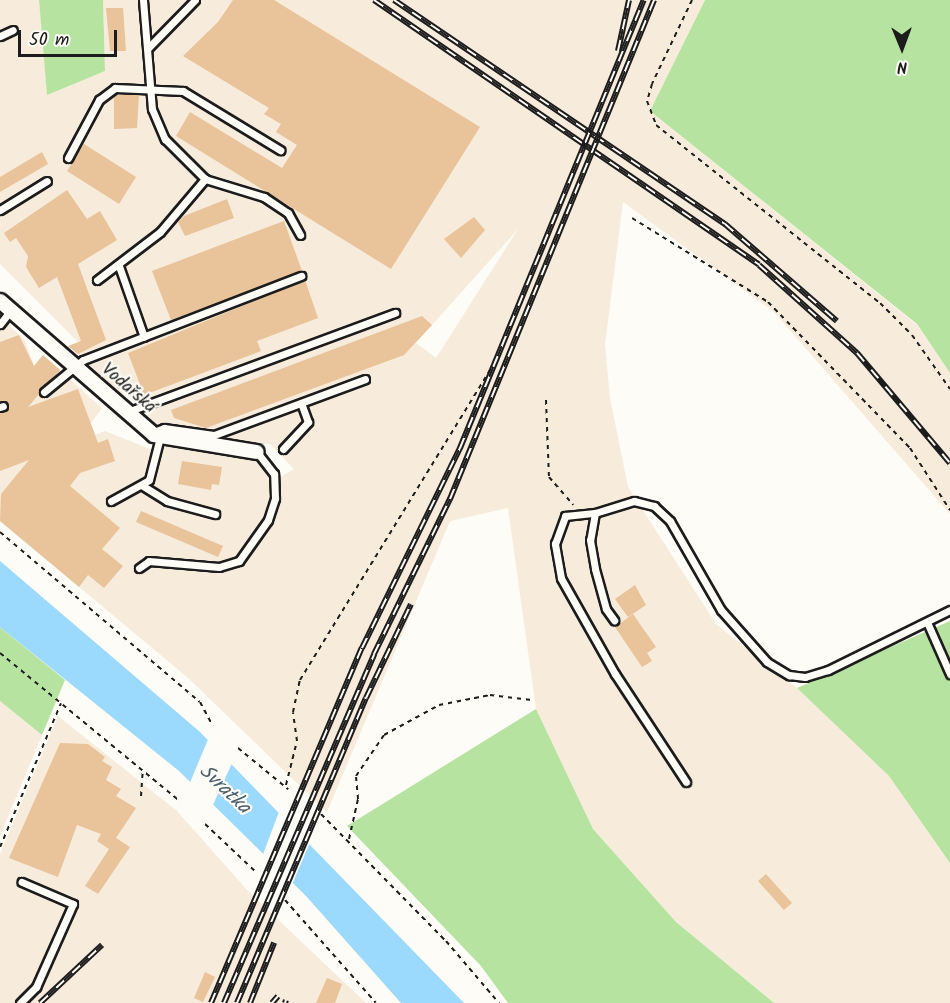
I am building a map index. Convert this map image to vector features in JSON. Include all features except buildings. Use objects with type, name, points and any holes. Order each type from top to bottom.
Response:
[{"type":"street","name":"Vodařská","points":[[0,301],[126,413],[155,435],[257,452]]},
{"type":"lane","points":[[143,0],[151,87],[161,132],[204,179],[264,197],[288,213],[300,235]]},
{"type":"lane","points":[[148,48],[195,0]]},
{"type":"lane","points":[[0,36],[13,30]]},
{"type":"lane","points":[[68,158],[104,93],[115,88],[151,87],[183,91],[280,150]]},
{"type":"lane","points":[[97,280],[119,266],[160,232],[204,179]]},
{"type":"lane","points":[[0,210],[47,181]]},
{"type":"lane","points":[[119,266],[144,337]]},
{"type":"lane","points":[[44,392],[74,366],[301,276]]},
{"type":"lane","points":[[0,324],[11,310]]},
{"type":"lane","points":[[126,413],[395,313]]},
{"type":"lane","points":[[111,501],[143,486],[156,470],[155,435],[164,428],[214,435],[365,379]]},
{"type":"lane","points":[[283,449],[308,422],[301,403]]},
{"type":"lane","points":[[139,568],[149,561],[219,567],[239,561],[268,520],[275,498],[274,474],[257,452]]},
{"type":"lane","points":[[143,486],[167,501],[215,514]]},
{"type":"lane","points":[[686,782],[615,674],[561,578],[558,529],[565,516],[579,512],[595,513],[634,501],[663,513],[721,610],[767,662],[789,675],[806,677],[828,670],[950,610]]},
{"type":"lane","points":[[595,513],[590,540],[606,609],[614,620]]},
{"type":"lane","points":[[927,622],[950,674]]},
{"type":"lane","points":[[20,1003],[36,987],[73,904],[22,882]]},
{"type":"path","points":[[692,0],[652,84],[647,102],[656,125],[880,303],[912,335],[950,389]]},
{"type":"path","points":[[632,218],[768,303],[910,448],[950,510]]},
{"type":"path","points":[[238,748],[287,787],[297,741],[293,712],[300,680],[491,368]]},
{"type":"path","points":[[546,400],[549,477],[579,512]]},
{"type":"path","points":[[0,532],[200,702],[213,726]]},
{"type":"path","points":[[0,653],[181,802]]},
{"type":"path","points":[[349,839],[360,764],[384,735],[439,705],[490,695],[532,700]]},
{"type":"path","points":[[0,847],[61,703]]},
{"type":"path","points":[[141,795],[143,769]]},
{"type":"path","points":[[321,814],[349,839],[499,1003]]},
{"type":"path","points":[[205,824],[256,872]]},
{"type":"path","points":[[285,900],[376,1003]]},
{"type":"shaded area","points":[[0,0],[39,0],[47,94],[105,71],[103,0],[705,0],[650,111],[917,325],[950,373],[950,514],[774,312],[623,202],[605,345],[610,398],[628,487],[716,624],[797,688],[889,776],[950,863],[950,1003],[774,1003],[676,922],[593,829],[536,709],[508,508],[450,521],[327,812],[187,677],[0,521],[0,317],[24,339],[34,366],[43,355],[102,408],[91,423],[95,435],[105,431],[150,449],[167,444],[251,455],[264,465],[271,483],[294,469],[270,444],[210,443],[164,432],[126,393],[120,394],[72,349],[78,342],[0,264]],"holes":[[[518,229],[436,358],[416,343]]]},
{"type":"shaded area","points":[[0,701],[42,735],[0,836]]},
{"type":"shaded area","points":[[58,716],[177,811],[248,891],[366,1003],[0,1003],[0,854]]},
{"type":"green space","points":[[39,0],[103,0],[105,71],[47,95]]},
{"type":"green space","points":[[705,0],[950,0],[950,373],[917,324],[650,111]]},
{"type":"green space","points":[[950,621],[950,863],[889,776],[797,688]]},
{"type":"green space","points":[[0,627],[65,680],[42,735],[0,701]]},
{"type":"green space","points":[[536,709],[593,829],[676,922],[774,1003],[508,1003],[481,966],[347,826]]},
{"type":"water","name":"Svratka","points":[[0,561],[200,732],[464,1003],[401,1003],[306,896],[179,771],[0,627]]},
{"type":"pier","points":[[209,737],[233,761],[212,807],[189,785]]},
{"type":"pier","points":[[280,809],[311,840],[291,887],[262,857]]},
{"type":"railway","points":[[374,0],[759,265],[857,353],[950,463]]},
{"type":"railway","points":[[394,0],[725,224],[837,321]]},
{"type":"railway","points":[[618,51],[629,0]]},
{"type":"railway","points":[[211,1003],[362,648],[460,448],[644,0]]},
{"type":"railway","points":[[224,1003],[374,654],[450,499],[654,0]]},
{"type":"railway","points":[[237,1003],[366,698],[411,604]]},
{"type":"railway","points":[[250,1003],[274,943]]},
{"type":"railway","points":[[40,1003],[102,945]]},
{"type":"railway","points":[[272,1003],[278,996]]}]
